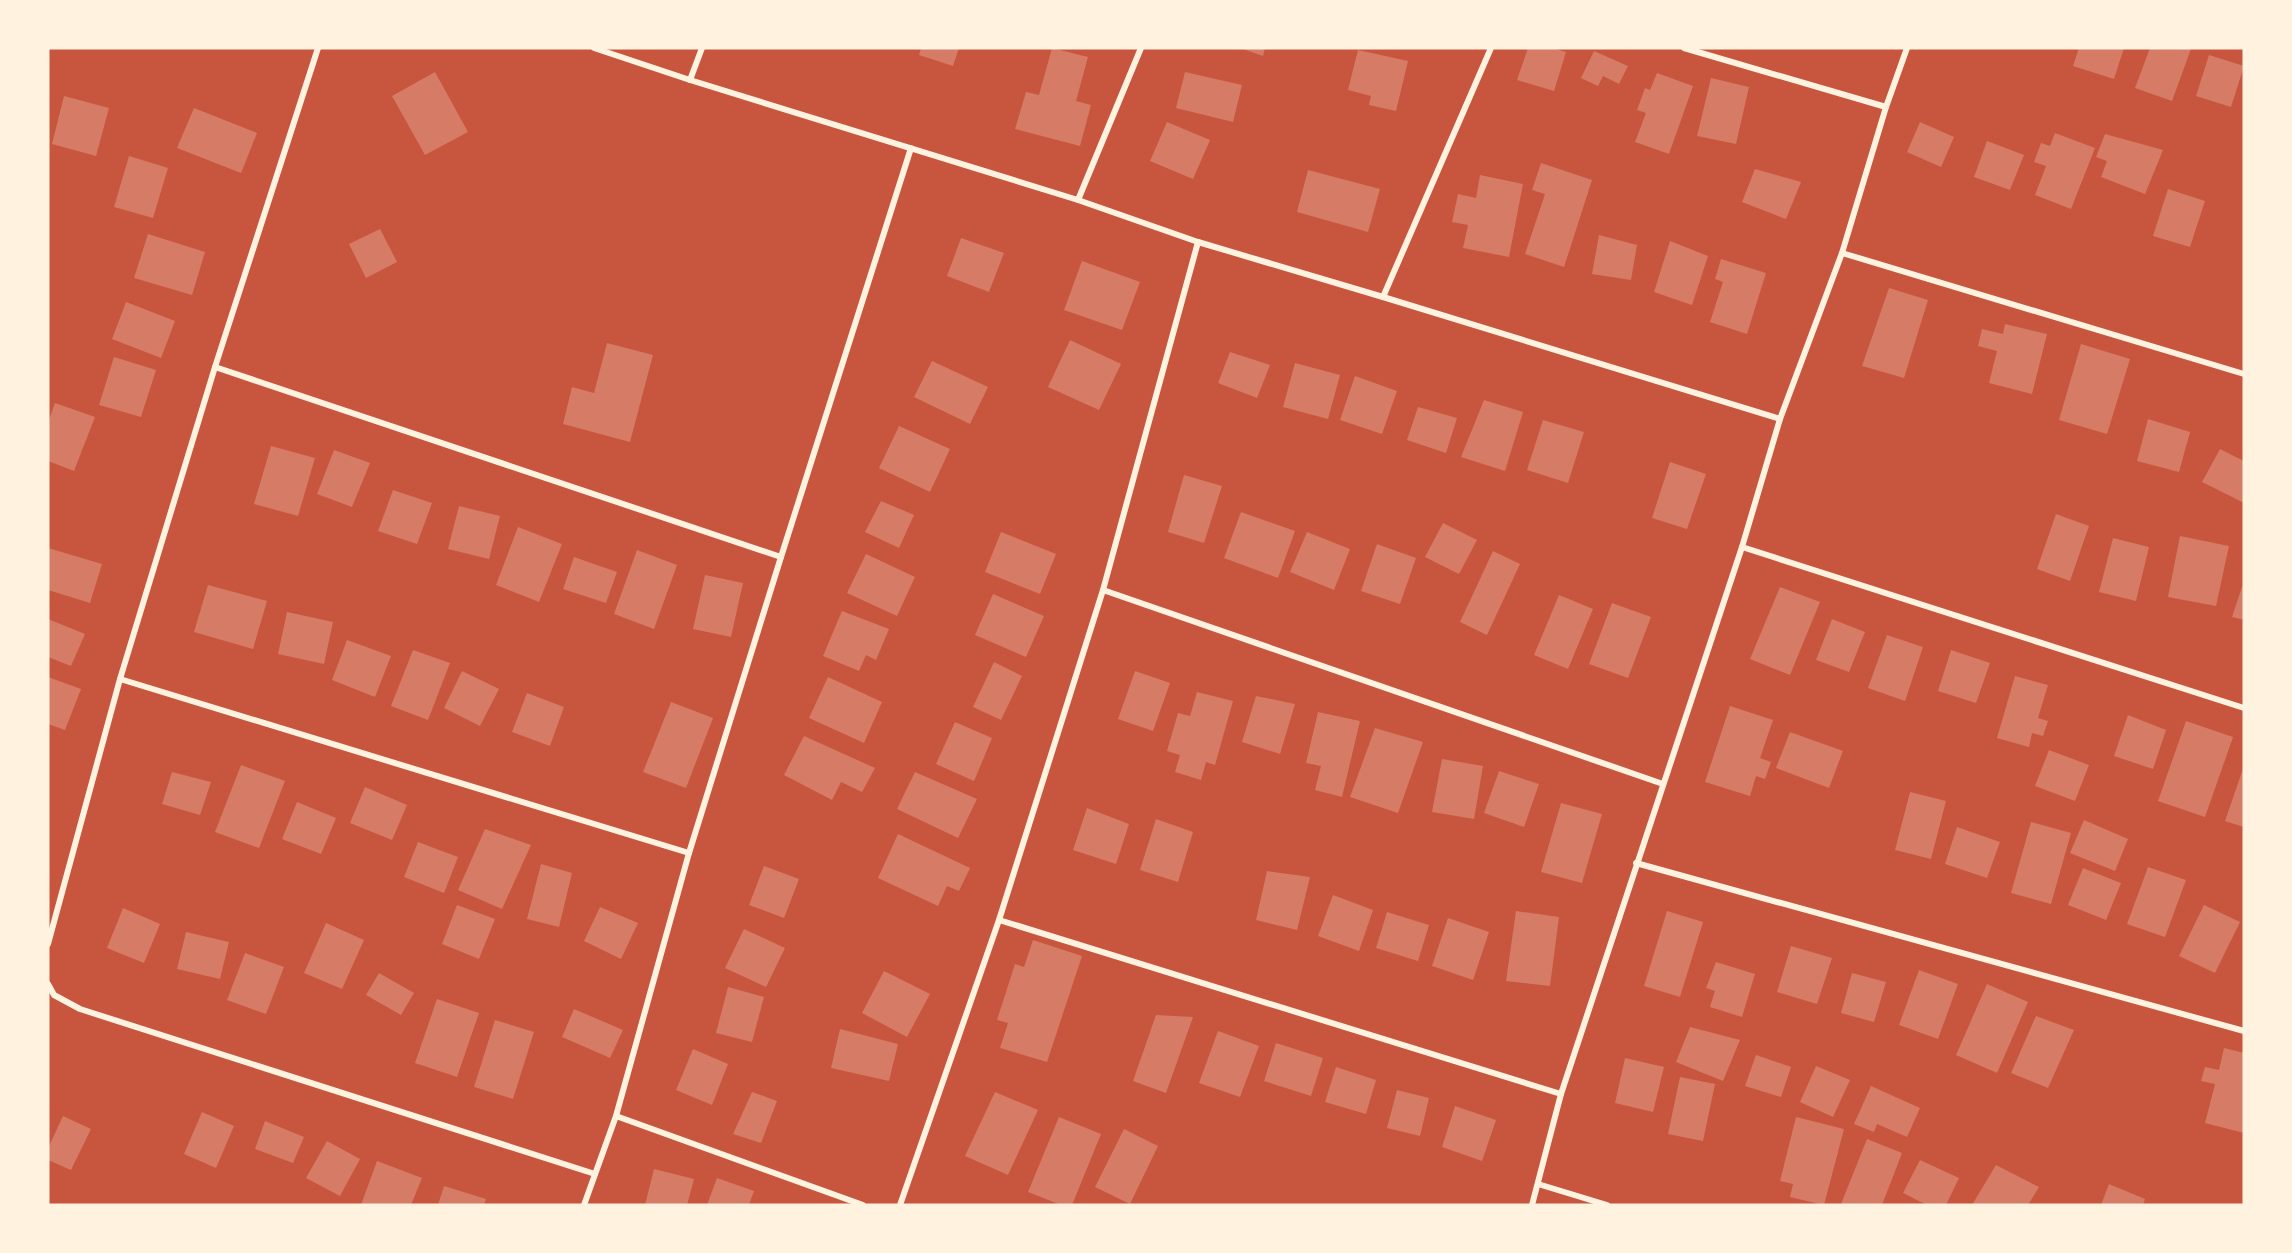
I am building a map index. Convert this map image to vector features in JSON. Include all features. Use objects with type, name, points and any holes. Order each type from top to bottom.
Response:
[{"type":"street","points":[[48,944],[120,678],[215,367],[318,48]]},
{"type":"street","points":[[594,48],[1078,200],[1198,242],[1780,419]]},
{"type":"street","points":[[690,80],[702,48]]},
{"type":"street","points":[[1078,200],[1141,48]]},
{"type":"street","points":[[1383,297],[1491,48]]},
{"type":"street","points":[[1684,48],[1886,107]]},
{"type":"street","points":[[1533,1205],[1561,1094],[1742,547],[1780,419],[1842,252],[1886,107],[1907,48]]},
{"type":"street","points":[[584,1205],[616,1116],[689,853],[911,148]]},
{"type":"street","points":[[900,1205],[999,920],[1103,590],[1198,242]]},
{"type":"street","points":[[1842,252],[2244,374]]},
{"type":"street","points":[[215,367],[781,557]]},
{"type":"street","points":[[1742,547],[2244,708]]},
{"type":"street","points":[[1103,590],[1663,784]]},
{"type":"street","points":[[120,678],[689,853]]},
{"type":"street","points":[[1636,863],[2244,1031]]},
{"type":"street","points":[[999,920],[1561,1094]]},
{"type":"street","points":[[48,984],[54,995],[80,1010],[595,1174]]},
{"type":"street","points":[[616,1116],[863,1205]]},
{"type":"street","points":[[1538,1184],[1607,1205]]},
{"type":"building","points":[[921,48],[959,48],[953,66],[919,55]]},
{"type":"building","points":[[1052,48],[1088,57],[1076,101],[1091,105],[1080,146],[1015,129],[1026,92],[1039,95]]},
{"type":"building","points":[[1240,48],[1265,48],[1263,56]]},
{"type":"building","points":[[1528,48],[1553,48],[1566,52],[1554,91],[1517,80]]},
{"type":"building","points":[[2079,48],[2124,48],[2114,79],[2073,66]]},
{"type":"building","points":[[2150,48],[2191,49],[2172,101],[2135,88]]},
{"type":"building","points":[[1358,50],[1408,61],[1396,111],[1369,105],[1371,96],[1348,90]]},
{"type":"building","points":[[1594,51],[1628,66],[1619,84],[1603,76],[1598,86],[1581,78]]},
{"type":"building","points":[[2209,55],[2244,66],[2231,107],[2196,96]]},
{"type":"building","points":[[435,72],[468,132],[425,155],[392,96]]},
{"type":"building","points":[[1185,72],[1242,85],[1233,122],[1176,108]]},
{"type":"building","points":[[1657,73],[1693,86],[1669,154],[1635,142],[1646,113],[1637,110],[1645,88],[1650,90]]},
{"type":"building","points":[[1711,78],[1749,87],[1736,144],[1697,136]]},
{"type":"building","points":[[64,96],[109,108],[96,156],[52,144]]},
{"type":"building","points":[[194,108],[257,133],[241,173],[177,148]]},
{"type":"building","points":[[1167,122],[1210,140],[1193,179],[1150,161]]},
{"type":"building","points":[[1920,122],[1954,137],[1941,167],[1907,152]]},
{"type":"building","points":[[2055,133],[2095,148],[2071,209],[2035,195],[2046,166],[2034,162],[2041,143],[2050,146]]},
{"type":"building","points":[[2105,134],[2163,150],[2145,194],[2101,177],[2107,161],[2096,157]]},
{"type":"building","points":[[1987,141],[2024,155],[2010,190],[1974,177]]},
{"type":"building","points":[[129,156],[168,168],[153,218],[114,207]]},
{"type":"building","points":[[1541,163],[1592,180],[1564,267],[1525,254],[1545,194],[1532,190]]},
{"type":"building","points":[[1755,169],[1801,182],[1786,219],[1742,202]]},
{"type":"building","points":[[1308,170],[1380,189],[1368,232],[1297,212]]},
{"type":"building","points":[[1480,175],[1523,184],[1509,257],[1463,248],[1468,225],[1452,222],[1458,194],[1476,198]]},
{"type":"building","points":[[2168,189],[2205,201],[2190,247],[2153,236]]},
{"type":"building","points":[[380,229],[397,262],[366,278],[349,244]]},
{"type":"building","points":[[148,234],[205,252],[192,295],[134,278]]},
{"type":"building","points":[[1599,235],[1637,245],[1631,280],[1592,274]]},
{"type":"building","points":[[961,238],[1004,253],[989,292],[947,276]]},
{"type":"building","points":[[1670,241],[1708,256],[1692,305],[1654,292]]},
{"type":"building","points":[[1721,259],[1766,273],[1747,334],[1710,322],[1723,282],[1715,279]]},
{"type":"building","points":[[1082,261],[1140,282],[1122,330],[1064,310]]},
{"type":"building","points":[[1889,288],[1928,300],[1904,378],[1862,366]]},
{"type":"building","points":[[126,302],[175,321],[161,358],[112,339]]},
{"type":"building","points":[[2005,324],[2047,334],[2032,394],[1989,383],[1997,351],[1978,346],[1982,329],[2003,334]]},
{"type":"building","points":[[1070,340],[1121,364],[1099,410],[1048,387]]},
{"type":"building","points":[[607,343],[653,355],[630,442],[563,424],[572,387],[594,393]]},
{"type":"building","points":[[2081,344],[2130,359],[2107,434],[2059,420]]},
{"type":"building","points":[[1230,352],[1270,365],[1257,398],[1218,383]]},
{"type":"building","points":[[114,357],[156,370],[141,417],[99,405]]},
{"type":"building","points":[[932,361],[988,387],[970,424],[914,397]]},
{"type":"building","points":[[1295,363],[1340,375],[1328,419],[1283,407]]},
{"type":"building","points":[[1355,376],[1397,391],[1382,434],[1340,420]]},
{"type":"building","points":[[1484,400],[1523,412],[1505,471],[1461,457]]},
{"type":"building","points":[[55,403],[95,417],[74,471],[48,461],[48,422]]},
{"type":"building","points":[[1418,407],[1457,418],[1446,453],[1407,440]]},
{"type":"building","points":[[2148,419],[2190,432],[2179,472],[2137,461]]},
{"type":"building","points":[[1543,420],[1584,432],[1568,483],[1527,470]]},
{"type":"building","points":[[899,426],[950,449],[930,492],[879,468]]},
{"type":"building","points":[[271,446],[315,458],[298,516],[254,504]]},
{"type":"building","points":[[2220,449],[2244,461],[2244,503],[2202,482]]},
{"type":"building","points":[[334,450],[370,463],[352,507],[317,494]]},
{"type":"building","points":[[1670,462],[1706,474],[1687,529],[1652,518]]},
{"type":"building","points":[[1184,475],[1222,486],[1204,543],[1168,532]]},
{"type":"building","points":[[393,490],[432,503],[417,544],[378,531]]},
{"type":"building","points":[[881,501],[914,515],[899,548],[865,532]]},
{"type":"building","points":[[459,506],[500,516],[489,559],[448,549]]},
{"type":"building","points":[[1241,512],[1295,531],[1278,578],[1224,558]]},
{"type":"building","points":[[2056,514],[2089,526],[2070,581],[2037,569]]},
{"type":"building","points":[[1443,523],[1477,540],[1459,574],[1425,557]]},
{"type":"building","points":[[518,527],[562,544],[539,602],[496,585]]},
{"type":"building","points":[[1001,532],[1056,554],[1040,594],[985,572]]},
{"type":"building","points":[[1307,532],[1350,549],[1334,590],[1290,572]]},
{"type":"building","points":[[2180,536],[2229,546],[2216,606],[2168,597]]},
{"type":"building","points":[[2113,538],[2149,547],[2136,601],[2099,592]]},
{"type":"building","points":[[1377,544],[1416,558],[1400,604],[1361,591]]},
{"type":"building","points":[[48,548],[102,564],[90,603],[48,590]]},
{"type":"building","points":[[637,550],[677,565],[654,629],[614,614]]},
{"type":"building","points":[[1493,551],[1520,564],[1487,635],[1460,622]]},
{"type":"building","points":[[866,554],[915,577],[897,616],[847,593]]},
{"type":"building","points":[[574,557],[617,572],[606,603],[563,589]]},
{"type":"building","points":[[705,575],[743,583],[731,637],[693,629]]},
{"type":"building","points":[[2244,581],[2244,620],[2232,617]]},
{"type":"building","points":[[208,585],[267,601],[253,649],[194,632]]},
{"type":"building","points":[[1780,587],[1820,602],[1790,675],[1750,659]]},
{"type":"building","points":[[993,594],[1044,616],[1026,657],[975,635]]},
{"type":"building","points":[[1559,595],[1593,609],[1568,669],[1534,655]]},
{"type":"building","points":[[1612,603],[1651,617],[1628,678],[1589,664]]},
{"type":"building","points":[[842,611],[889,629],[876,660],[866,655],[859,671],[823,656]]},
{"type":"building","points":[[287,612],[333,622],[324,664],[278,654]]},
{"type":"building","points":[[48,619],[85,634],[71,666],[48,657]]},
{"type":"building","points":[[1832,619],[1865,632],[1849,672],[1816,660]]},
{"type":"building","points":[[1887,635],[1923,647],[1905,701],[1868,688]]},
{"type":"building","points":[[347,640],[391,656],[375,697],[332,680]]},
{"type":"building","points":[[413,650],[450,663],[428,720],[391,706]]},
{"type":"building","points":[[1951,650],[1990,663],[1976,703],[1938,691]]},
{"type":"building","points":[[994,662],[1022,676],[1001,720],[973,707]]},
{"type":"building","points":[[462,671],[499,689],[480,726],[444,708]]},
{"type":"building","points":[[1135,671],[1170,683],[1153,731],[1118,719]]},
{"type":"building","points":[[2015,676],[2048,685],[2038,718],[2048,721],[2043,736],[2032,733],[2029,747],[1997,738]]},
{"type":"building","points":[[48,677],[81,689],[65,730],[48,724]]},
{"type":"building","points":[[828,677],[882,702],[864,743],[809,718]]},
{"type":"building","points":[[1197,692],[1233,701],[1215,765],[1206,762],[1201,780],[1175,772],[1180,755],[1167,751],[1178,713],[1190,716]]},
{"type":"building","points":[[527,693],[564,707],[550,746],[512,732]]},
{"type":"building","points":[[1256,696],[1295,704],[1280,754],[1242,742]]},
{"type":"building","points":[[671,702],[713,718],[686,788],[643,772]]},
{"type":"building","points":[[1730,706],[1773,720],[1760,758],[1771,762],[1765,779],[1756,776],[1750,796],[1705,782]]},
{"type":"building","points":[[1318,712],[1360,721],[1342,797],[1315,790],[1321,766],[1306,763]]},
{"type":"building","points":[[2128,715],[2166,730],[2153,769],[2114,756]]},
{"type":"building","points":[[2186,721],[2233,737],[2205,817],[2158,801]]},
{"type":"building","points":[[955,722],[992,738],[974,781],[936,764]]},
{"type":"building","points":[[1375,728],[1423,742],[1398,813],[1350,797]]},
{"type":"building","points":[[1790,732],[1843,751],[1829,788],[1776,768]]},
{"type":"building","points":[[804,736],[875,768],[862,792],[841,782],[832,800],[784,775]]},
{"type":"building","points":[[2049,750],[2089,765],[2075,801],[2035,786]]},
{"type":"building","points":[[1442,759],[1483,766],[1474,819],[1432,812]]},
{"type":"building","points":[[241,765],[285,781],[259,848],[215,832]]},
{"type":"building","points":[[2244,766],[2244,827],[2225,821]]},
{"type":"building","points":[[1499,771],[1539,784],[1524,827],[1484,813]]},
{"type":"building","points":[[172,772],[211,782],[200,815],[162,804]]},
{"type":"building","points":[[915,772],[977,799],[958,838],[897,809]]},
{"type":"building","points":[[365,787],[407,805],[392,840],[350,823]]},
{"type":"building","points":[[1910,792],[1946,801],[1931,859],[1895,850]]},
{"type":"building","points":[[297,802],[336,818],[321,854],[282,839]]},
{"type":"building","points":[[1561,803],[1602,814],[1582,883],[1541,872]]},
{"type":"building","points":[[1087,808],[1129,824],[1116,864],[1073,850]]},
{"type":"building","points":[[1156,819],[1193,832],[1178,882],[1140,870]]},
{"type":"building","points":[[2084,820],[2128,839],[2115,871],[2070,853]]},
{"type":"building","points":[[2031,822],[2071,833],[2051,904],[2011,893]]},
{"type":"building","points":[[1957,827],[2000,842],[1987,878],[1945,864]]},
{"type":"building","points":[[485,829],[531,845],[502,909],[458,890]]},
{"type":"building","points":[[898,834],[970,868],[959,891],[947,886],[938,906],[878,878]]},
{"type":"building","points":[[418,842],[458,857],[444,893],[404,877]]},
{"type":"building","points":[[541,864],[572,873],[559,927],[527,919]]},
{"type":"building","points":[[764,866],[799,879],[784,918],[749,905]]},
{"type":"building","points":[[2148,867],[2186,880],[2165,937],[2127,924]]},
{"type":"building","points":[[2083,868],[2121,883],[2106,920],[2068,905]]},
{"type":"building","points":[[1267,871],[1310,877],[1297,930],[1256,920]]},
{"type":"building","points":[[1333,895],[1373,910],[1359,951],[1318,936]]},
{"type":"building","points":[[457,905],[495,919],[479,959],[442,944]]},
{"type":"building","points":[[2204,905],[2240,922],[2215,973],[2179,956]]},
{"type":"building","points":[[600,907],[638,923],[621,959],[584,941]]},
{"type":"building","points":[[123,908],[160,924],[144,963],[107,948]]},
{"type":"building","points":[[1516,911],[1559,917],[1550,986],[1506,981]]},
{"type":"building","points":[[1667,911],[1703,922],[1680,997],[1644,986]]},
{"type":"building","points":[[1387,912],[1429,925],[1418,961],[1376,948]]},
{"type":"building","points":[[1448,918],[1489,932],[1473,980],[1432,966]]},
{"type":"building","points":[[326,923],[364,940],[342,989],[304,973]]},
{"type":"building","points":[[744,929],[785,948],[766,987],[725,968]]},
{"type":"building","points":[[186,932],[229,942],[220,979],[177,969]]},
{"type":"building","points":[[1033,940],[1082,956],[1047,1062],[1000,1048],[1008,1023],[997,1020],[1015,964],[1024,967]]},
{"type":"building","points":[[1791,946],[1832,958],[1817,1004],[1777,992]]},
{"type":"building","points":[[245,953],[284,967],[266,1014],[227,1000]]},
{"type":"building","points":[[1716,962],[1755,974],[1742,1017],[1710,1007],[1715,991],[1706,988]]},
{"type":"building","points":[[1919,970],[1958,984],[1938,1039],[1899,1025]]},
{"type":"building","points":[[884,971],[930,994],[907,1037],[862,1013]]},
{"type":"building","points":[[379,973],[414,993],[401,1015],[366,995]]},
{"type":"building","points":[[1852,973],[1886,982],[1874,1022],[1841,1013]]},
{"type":"building","points":[[1987,984],[2028,1002],[1997,1073],[1956,1055]]},
{"type":"building","points":[[728,987],[764,997],[752,1042],[716,1033]]},
{"type":"building","points":[[437,999],[479,1013],[457,1077],[415,1063]]},
{"type":"building","points":[[574,1009],[623,1030],[610,1058],[562,1037]]},
{"type":"building","points":[[1156,1015],[1193,1017],[1166,1093],[1133,1081]]},
{"type":"building","points":[[2036,1016],[2074,1030],[2048,1088],[2011,1073]]},
{"type":"building","points":[[495,1020],[534,1032],[513,1099],[474,1087]]},
{"type":"building","points":[[1690,1027],[1740,1040],[1723,1081],[1676,1062]]},
{"type":"building","points":[[840,1029],[898,1044],[889,1081],[831,1068]]},
{"type":"building","points":[[1218,1031],[1259,1046],[1240,1097],[1199,1083]]},
{"type":"building","points":[[1276,1043],[1323,1058],[1311,1096],[1264,1081]]},
{"type":"building","points":[[2224,1048],[2244,1053],[2244,1133],[2205,1123],[2215,1084],[2201,1081],[2205,1067],[2219,1070]]},
{"type":"building","points":[[693,1049],[728,1064],[712,1105],[676,1090]]},
{"type":"building","points":[[1756,1055],[1791,1067],[1781,1097],[1745,1086]]},
{"type":"building","points":[[1625,1058],[1664,1067],[1653,1112],[1615,1103]]},
{"type":"building","points":[[1816,1066],[1850,1080],[1833,1117],[1800,1102]]},
{"type":"building","points":[[1336,1067],[1376,1080],[1366,1114],[1325,1102]]},
{"type":"building","points":[[1680,1077],[1715,1084],[1703,1141],[1668,1134]]},
{"type":"building","points":[[1871,1086],[1920,1108],[1907,1137],[1877,1124],[1874,1132],[1854,1124]]},
{"type":"building","points":[[1397,1090],[1429,1098],[1420,1136],[1387,1128]]},
{"type":"building","points":[[752,1092],[777,1101],[761,1143],[733,1134]]},
{"type":"building","points":[[995,1092],[1038,1110],[1008,1175],[965,1156]]},
{"type":"building","points":[[1455,1106],[1496,1120],[1482,1161],[1442,1147]]},
{"type":"building","points":[[202,1112],[234,1126],[216,1168],[184,1154]]},
{"type":"building","points":[[63,1116],[91,1129],[71,1170],[48,1160],[48,1148]]},
{"type":"building","points":[[1059,1117],[1101,1134],[1072,1205],[1061,1205],[1028,1192]]},
{"type":"building","points":[[1796,1117],[1844,1129],[1824,1205],[1790,1197],[1793,1184],[1780,1181]]},
{"type":"building","points":[[265,1121],[304,1137],[293,1163],[255,1149]]},
{"type":"building","points":[[1124,1129],[1158,1146],[1130,1204],[1095,1187]]},
{"type":"building","points":[[1867,1139],[1902,1153],[1882,1205],[1843,1205],[1841,1204]]},
{"type":"building","points":[[327,1141],[360,1159],[340,1196],[306,1178]]},
{"type":"building","points":[[1920,1160],[1959,1178],[1946,1205],[1927,1205],[1903,1193]]},
{"type":"building","points":[[377,1161],[422,1178],[411,1205],[361,1205]]},
{"type":"building","points":[[1996,1165],[2039,1187],[2028,1205],[1972,1205]]},
{"type":"building","points":[[654,1169],[694,1179],[687,1205],[645,1205]]},
{"type":"building","points":[[717,1178],[754,1191],[749,1205],[707,1205]]},
{"type":"building","points":[[2109,1184],[2145,1199],[2143,1205],[2101,1205]]},
{"type":"building","points":[[444,1186],[486,1199],[484,1205],[438,1205]]}]
